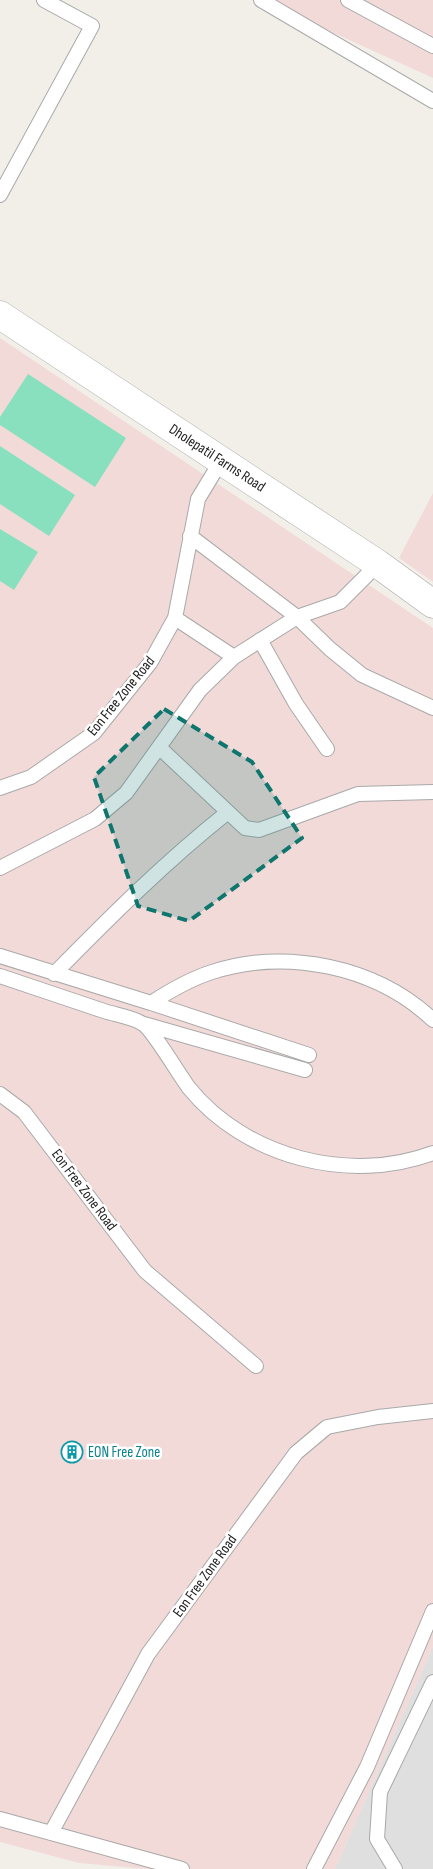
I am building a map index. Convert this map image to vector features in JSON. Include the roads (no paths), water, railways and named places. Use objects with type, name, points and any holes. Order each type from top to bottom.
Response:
[{"type":"street","name":"Dholepatil Farms Road","points":[[0,314],[378,564],[433,604]]},
{"type":"lane","points":[[0,194],[92,26],[44,0]]},
{"type":"lane","points":[[261,0],[433,101]]},
{"type":"lane","points":[[348,0],[433,46]]},
{"type":"lane","name":"Eon Free Zone Road","points":[[0,788],[31,777],[94,733],[150,663],[175,618],[198,499],[221,461]]},
{"type":"lane","points":[[190,536],[297,617],[330,650],[362,675],[433,708]]},
{"type":"lane","points":[[0,868],[95,819],[126,793],[200,690],[234,657],[297,617],[340,602],[378,564]]},
{"type":"lane","points":[[175,618],[234,657]]},
{"type":"lane","points":[[260,640],[296,704],[327,749]]},
{"type":"lane","points":[[160,748],[245,828],[259,830],[358,794],[433,792]]},
{"type":"lane","points":[[54,974],[134,892],[184,847],[228,812]]},
{"type":"lane","points":[[0,956],[151,1003],[309,1056]]},
{"type":"lane","points":[[151,1003],[178,986],[212,972],[249,964],[286,961],[324,965],[360,975],[393,991],[433,1020]]},
{"type":"lane","points":[[0,976],[144,1024],[305,1070]]},
{"type":"lane","points":[[144,1024],[190,1090],[216,1115],[246,1136],[278,1151],[312,1162],[348,1166],[384,1165],[433,1153]]},
{"type":"lane","name":"Eon Free Zone Road","points":[[0,1094],[24,1112],[146,1271],[256,1366]]},
{"type":"lane","name":"Eon Free Zone Road","points":[[51,1833],[148,1654],[296,1453],[327,1427],[378,1417],[433,1411]]},
{"type":"lane","points":[[314,1869],[367,1767],[433,1611]]},
{"type":"lane","points":[[395,1869],[377,1839],[380,1792],[433,1682]]},
{"type":"lane","points":[[0,1819],[182,1869]]},
{"type":"place","name":"EON Free Zone","points":[[72,1452]]}]
